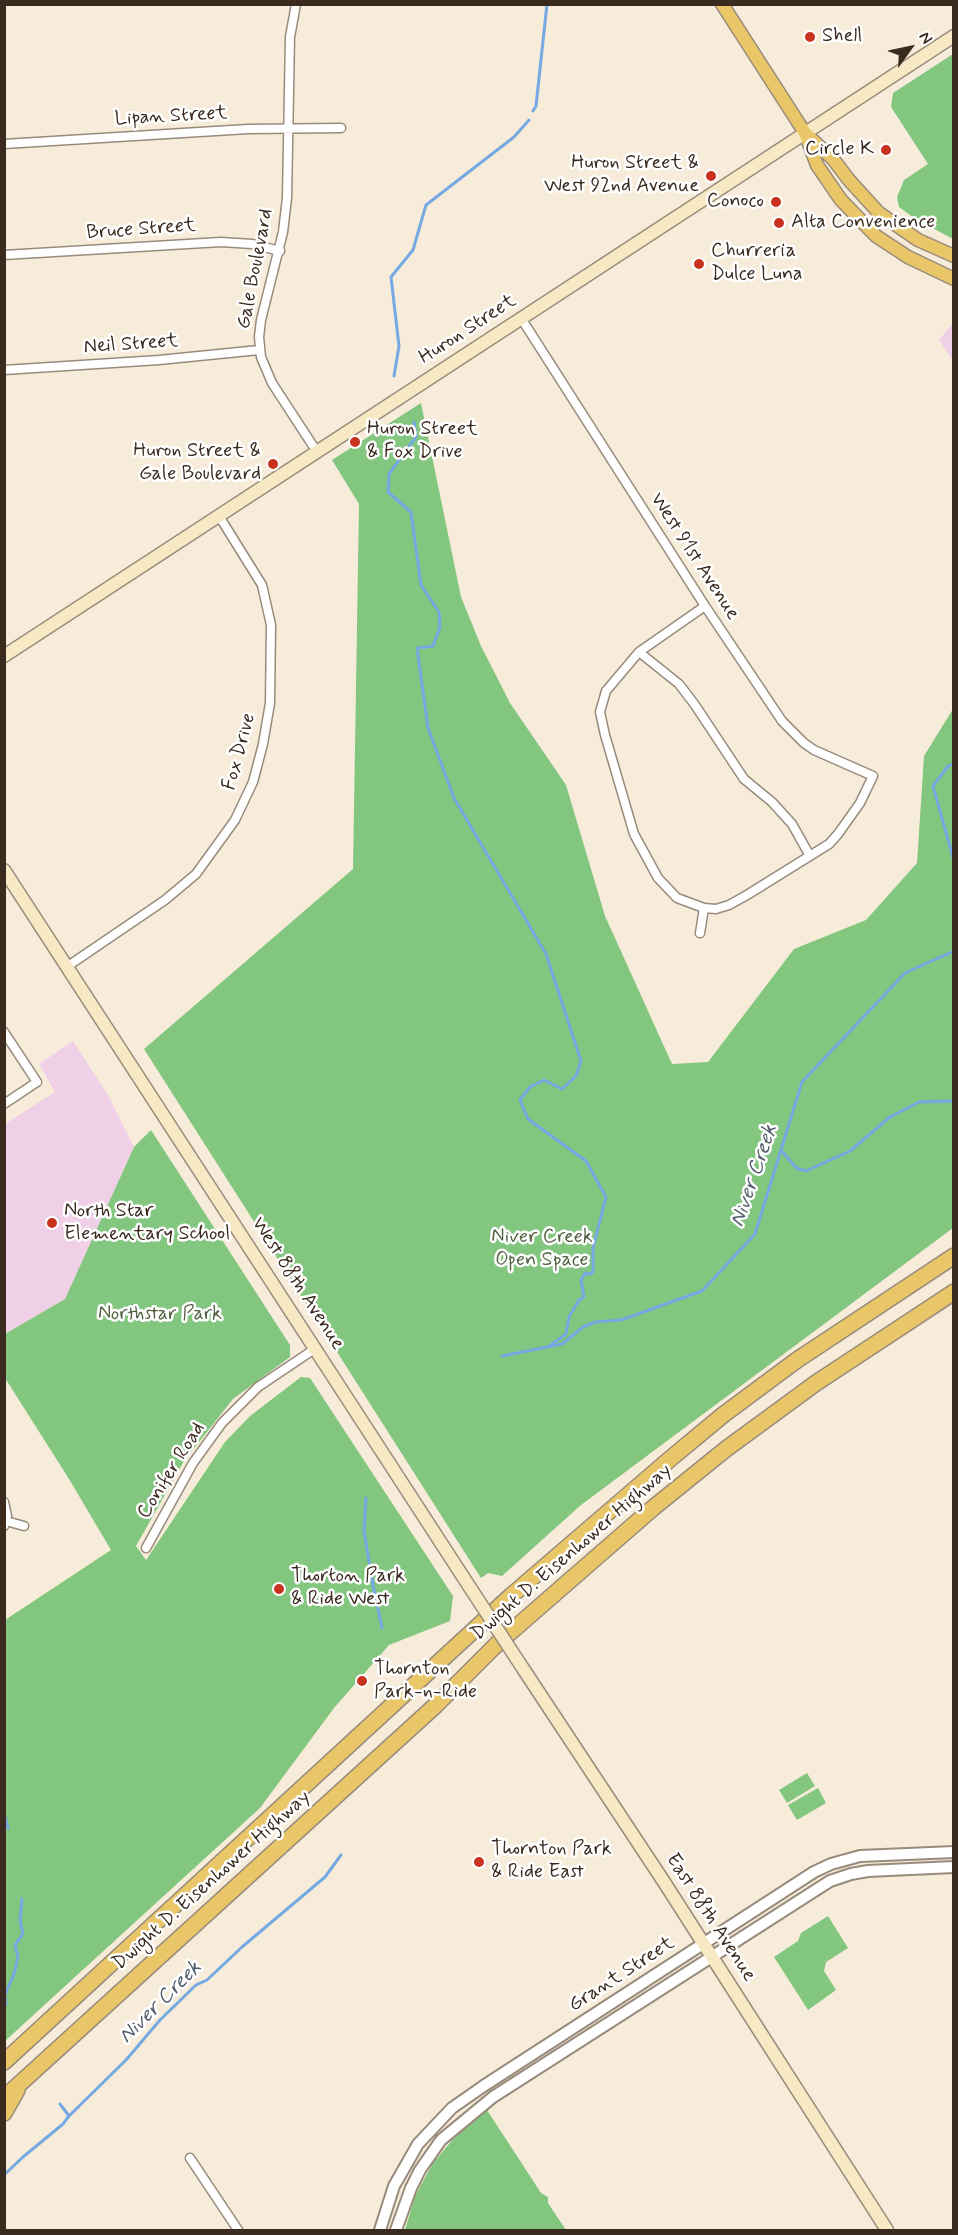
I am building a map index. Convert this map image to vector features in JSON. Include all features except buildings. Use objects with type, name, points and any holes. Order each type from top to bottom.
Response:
[{"type":"highway","name":"Dwight D. Eisenhower Highway","points":[[4,2061],[504,1603],[643,1482],[769,1380],[954,1256]]},
{"type":"highway","points":[[643,1482],[674,1466],[795,1374],[954,1268]]},
{"type":"highway","name":"Dwight D. Eisenhower Highway","points":[[4,2098],[436,1705],[498,1636],[726,1449],[824,1377],[954,1292]]},
{"type":"highway","points":[[4,2086],[498,1636]]},
{"type":"highway","points":[[4,2113],[21,2082]]},
{"type":"main road","points":[[722,4],[805,133],[816,165],[838,196],[876,236],[908,257],[954,279]]},
{"type":"main road","name":"Huron Street","points":[[4,656],[954,36]]},
{"type":"main road","points":[[805,133],[833,159],[879,213],[918,240],[954,256]]},
{"type":"main road","name":"West 88th Avenue","points":[[4,870],[316,1348],[469,1586],[498,1636]]},
{"type":"main road","name":"East 88th Avenue","points":[[498,1636],[524,1670],[703,1943],[887,2230]]},
{"type":"street","name":"Gale Boulevard","points":[[296,4],[290,37],[287,198],[280,250],[261,320],[259,350],[264,368],[272,383],[317,452]]},
{"type":"street","name":"Lipan Street","points":[[4,144],[184,132],[341,128]]},
{"type":"street","name":"Bruce Street","points":[[4,255],[221,242],[252,244],[280,250]]},
{"type":"street","name":"West 91st Avenue","points":[[521,318],[705,606],[790,730],[814,750],[873,776],[860,803],[838,834],[829,844],[810,856]]},
{"type":"street","name":"Neil Street","points":[[4,370],[159,360],[259,350]]},
{"type":"street","name":"Fox Drive","points":[[68,966],[183,887],[225,836],[253,782],[270,703],[271,625],[262,585],[219,516]]},
{"type":"street","points":[[639,652],[679,684],[744,779],[772,801],[792,824],[810,856],[729,905],[716,909],[704,908],[677,898],[658,878],[634,834],[601,717],[603,697],[639,652],[705,606]]},
{"type":"street","points":[[700,933],[704,908]]},
{"type":"street","points":[[4,1032],[37,1082],[4,1104]]},
{"type":"street","name":"Conifer Road","points":[[146,1548],[193,1463],[222,1423],[258,1388],[316,1348]]},
{"type":"street","points":[[4,1502],[5,1524],[24,1526]]},
{"type":"street","name":"Grant Street","points":[[380,2230],[387,2205],[401,2172],[427,2133],[452,2108],[801,1879],[831,1864],[860,1856],[954,1852]]},
{"type":"street","name":"Grant Street","points":[[396,2230],[411,2188],[441,2139],[493,2097],[711,1956],[815,1890],[838,1878],[868,1871],[954,1867]]},
{"type":"street","points":[[190,2157],[238,2230]]},
{"type":"shaded area","points":[[953,323],[953,361],[939,340]]},
{"type":"shaded area","name":"North Star Elementary School","points":[[73,1041],[108,1095],[134,1147],[65,1299],[5,1334],[5,1124],[55,1092],[39,1064]]},
{"type":"green space","points":[[953,54],[953,239],[914,218],[899,207],[897,197],[904,180],[928,164],[891,107],[893,93]]},
{"type":"green space","name":"Niver Creek Open Space","points":[[421,403],[461,597],[481,646],[510,703],[566,785],[605,916],[672,1064],[708,1062],[794,949],[866,920],[917,863],[924,756],[953,709],[953,1228],[581,1505],[502,1576],[488,1573],[481,1578],[144,1049],[353,869],[359,504],[332,460]]},
{"type":"green space","name":"Northstar Park","points":[[151,1130],[290,1345],[290,1357],[233,1399],[184,1461],[136,1546],[146,1560],[225,1442],[250,1416],[301,1377],[310,1378],[453,1596],[450,1621],[389,1645],[334,1708],[260,1808],[5,2041],[5,1620],[111,1550],[5,1378],[5,1334],[65,1299],[134,1147]]},
{"type":"green space","points":[[807,1773],[815,1786],[787,1803],[779,1790]]},
{"type":"green space","points":[[818,1788],[826,1803],[797,1820],[788,1805]]},
{"type":"green space","points":[[828,1916],[848,1948],[826,1962],[824,1971],[836,1990],[808,2010],[774,1957],[798,1941],[801,1933]]},
{"type":"green space","points":[[485,2110],[541,2193],[548,2197],[548,2203],[566,2230],[405,2230],[415,2196],[433,2163],[460,2131]]},
{"type":"waterway","points":[[533,111],[536,106],[547,4]]},
{"type":"waterway","points":[[394,376],[399,346],[391,277],[413,250],[426,205],[514,137],[529,120]]},
{"type":"waterway","points":[[414,422],[416,437],[389,474],[388,492],[411,512],[421,585],[439,612],[440,627],[433,646],[417,648],[428,728],[454,798],[546,954],[581,1061],[576,1076],[562,1089],[544,1080],[530,1087],[520,1100],[528,1119],[586,1161],[606,1197],[593,1248],[593,1272],[585,1273],[581,1280],[584,1297],[579,1300],[569,1317],[566,1334],[549,1346]]},
{"type":"waterway","name":"Niver Creek","points":[[954,764],[948,766],[933,786],[954,861]]},
{"type":"waterway","name":"Niver Creek","points":[[502,1356],[562,1344],[583,1327],[595,1322],[621,1320],[702,1291],[755,1234],[802,1082],[905,973],[954,951]]},
{"type":"waterway","points":[[781,1150],[796,1168],[806,1171],[850,1151],[890,1117],[919,1102],[954,1101]]},
{"type":"waterway","name":"Niver Creek","points":[[366,1498],[364,1531],[382,1628]]},
{"type":"waterway","points":[[4,1813],[8,1828]]},
{"type":"waterway","name":"Niver Creek","points":[[4,2175],[63,2124],[126,2060],[160,2020],[196,1985],[207,1980],[242,1947],[325,1877],[341,1855]]},
{"type":"waterway","points":[[6,2004],[5,1995],[18,1957],[15,1945],[23,1934],[20,1920],[22,1899]]},
{"type":"waterway","points":[[60,2104],[69,2116]]},
{"type":"place","name":"Shell","points":[[810,37]]},
{"type":"place","name":"Circle K","points":[[886,150]]},
{"type":"place","name":"Huron Street & West 92nd Avenue","points":[[711,176]]},
{"type":"place","name":"Conoco","points":[[776,202]]},
{"type":"place","name":"Alta Convenience","points":[[779,223]]},
{"type":"place","name":"Churreria Dulce Luna","points":[[699,264]]},
{"type":"place","name":"Huron Street & Fox Drive","points":[[355,442]]},
{"type":"place","name":"Huron Street & Gale Boulevard","points":[[273,464]]},
{"type":"place","name":"North Star Elementary School","points":[[52,1223]]},
{"type":"place","name":"Thorton Park & Ride West","points":[[279,1589]]},
{"type":"place","name":"Thornton Park-n-Ride","points":[[362,1681]]},
{"type":"place","name":"Thornton Park & Ride East","points":[[479,1862]]}]
